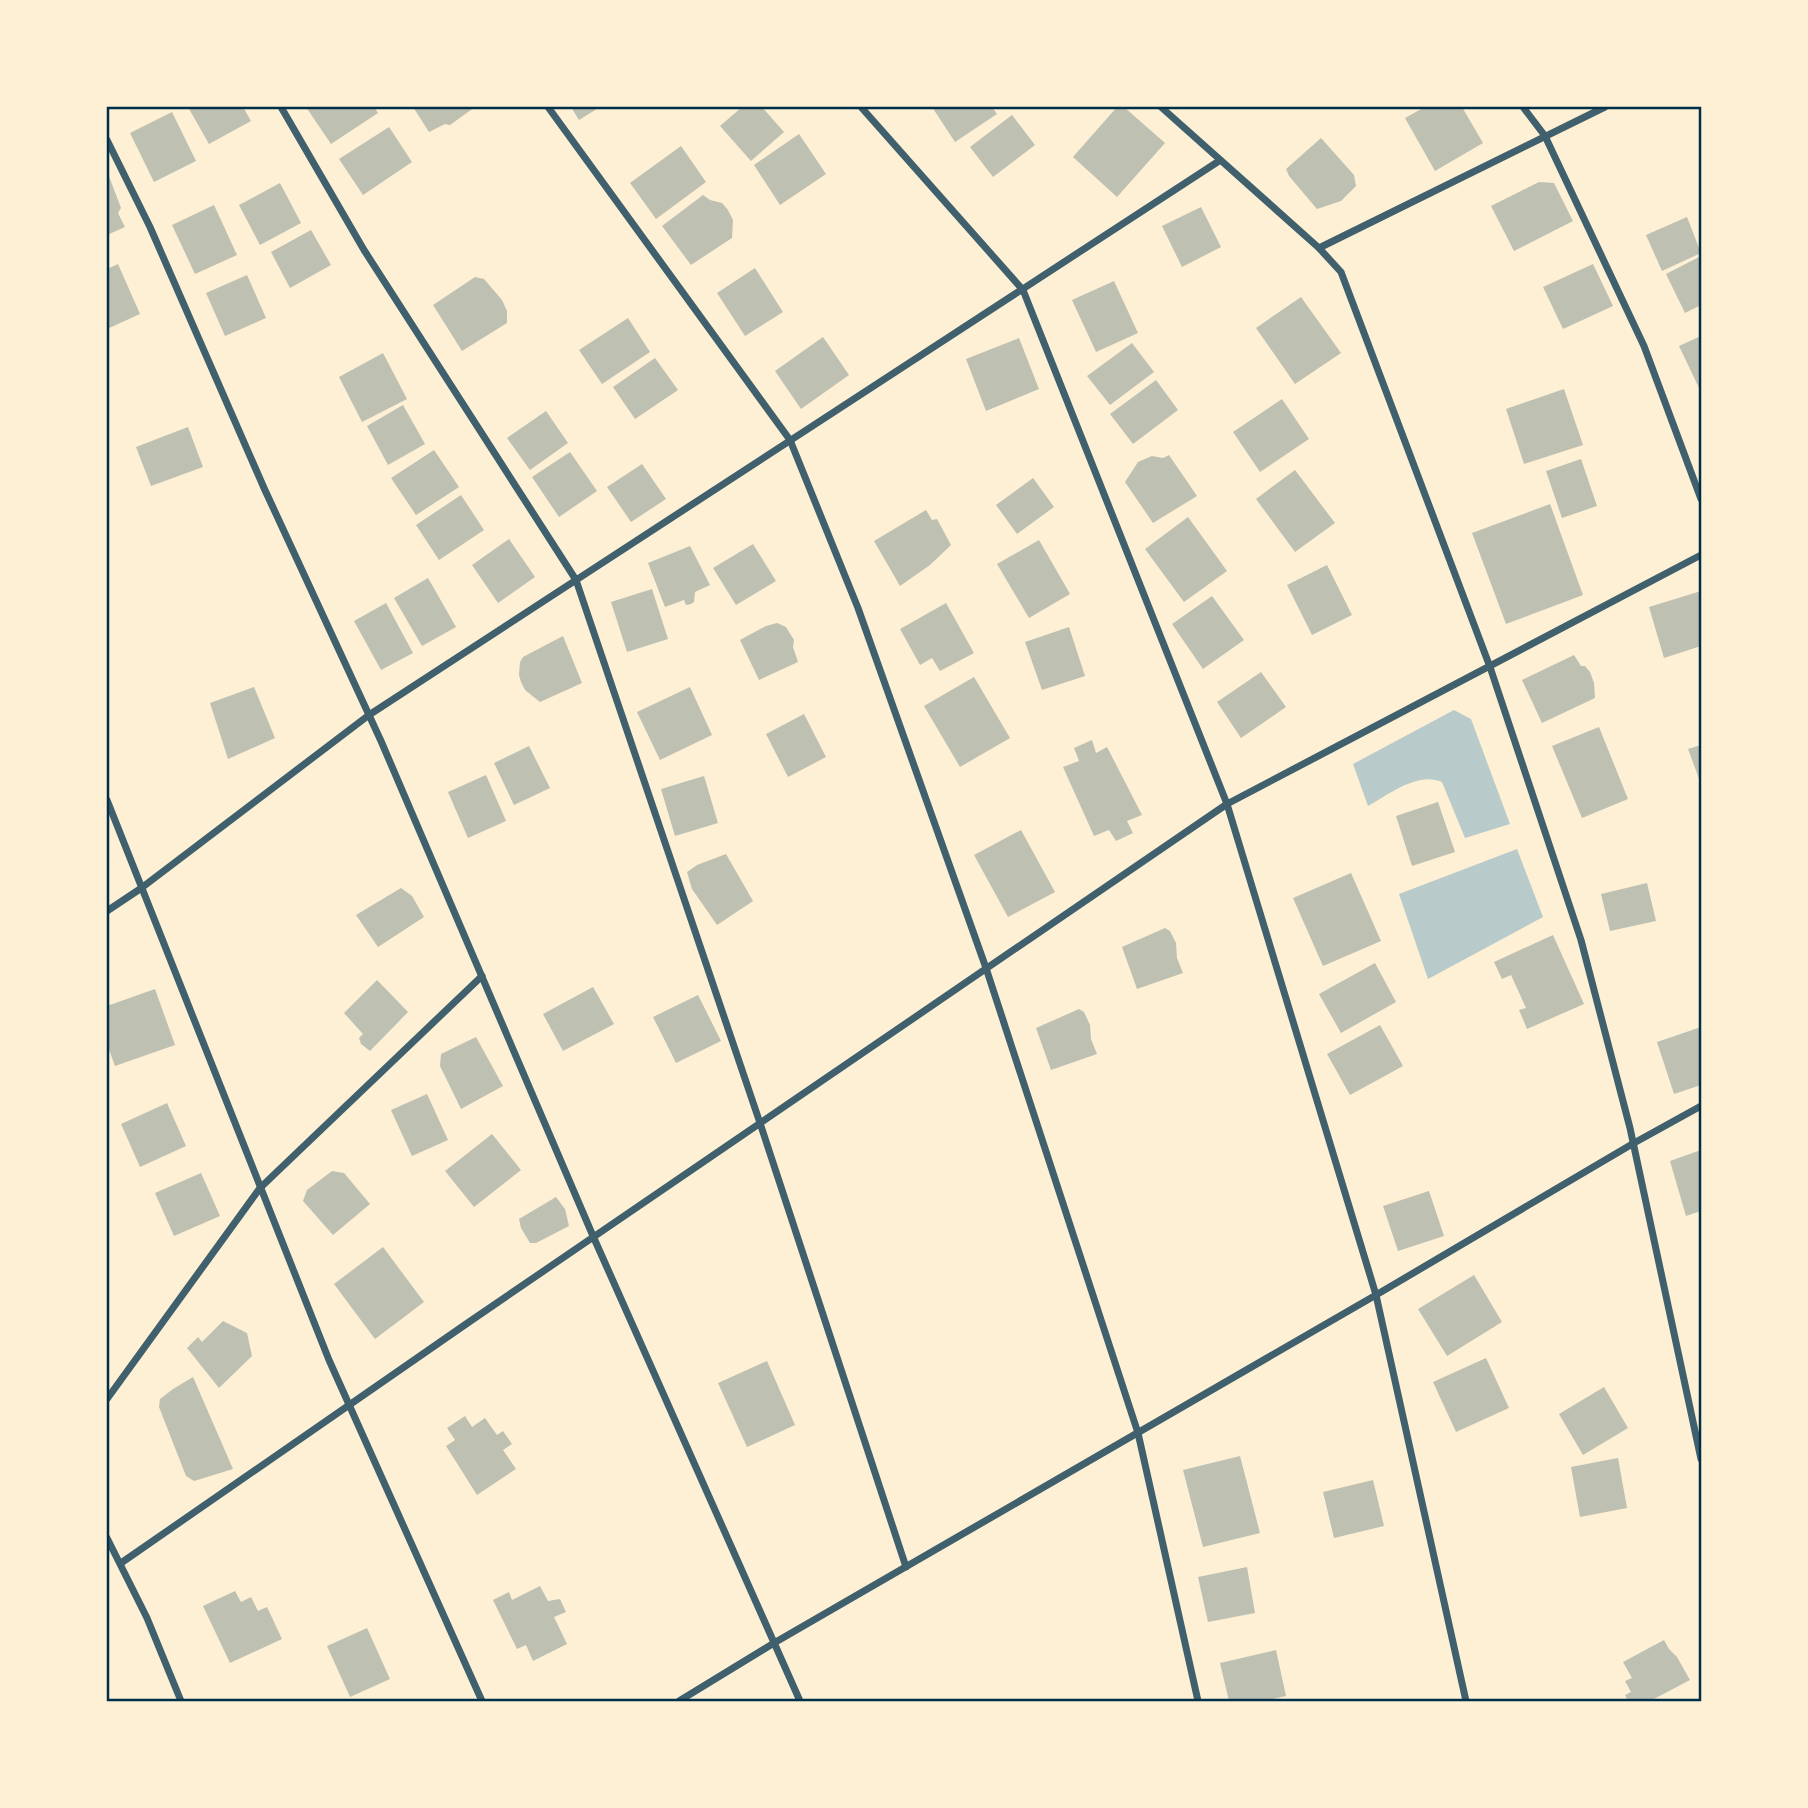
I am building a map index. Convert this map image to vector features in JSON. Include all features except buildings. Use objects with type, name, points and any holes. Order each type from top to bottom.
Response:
[{"type":"street","points":[[281,107],[364,250],[576,580],[760,1123],[905,1567]]},
{"type":"street","points":[[548,107],[790,440],[858,608],[986,968],[1138,1433],[1198,1701]]},
{"type":"street","points":[[861,107],[1023,290],[1227,804],[1376,1295],[1466,1701]]},
{"type":"street","points":[[1161,107],[1319,248],[1341,272],[1490,667],[1581,940],[1634,1143],[1701,1459]]},
{"type":"street","points":[[1523,107],[1545,136],[1644,346],[1701,499]]},
{"type":"street","points":[[1319,248],[1605,107]]},
{"type":"street","points":[[107,140],[150,226],[264,488],[369,715],[593,1236],[800,1701]]},
{"type":"street","points":[[107,911],[140,889],[369,715],[1219,161]]},
{"type":"street","points":[[121,1563],[593,1236],[1227,804],[1701,555]]},
{"type":"street","points":[[107,800],[140,889],[349,1406],[482,1701]]},
{"type":"street","points":[[107,1399],[260,1188],[482,975]]},
{"type":"street","points":[[679,1701],[774,1643],[1701,1106]]},
{"type":"street","points":[[107,1538],[147,1619],[181,1701]]},
{"type":"shaded area","points":[[1454,710],[1471,719],[1510,824],[1465,838],[1442,782],[1433,779],[1413,782],[1368,806],[1353,764]]},
{"type":"shaded area","points":[[1517,849],[1543,917],[1428,979],[1399,894]]}]
